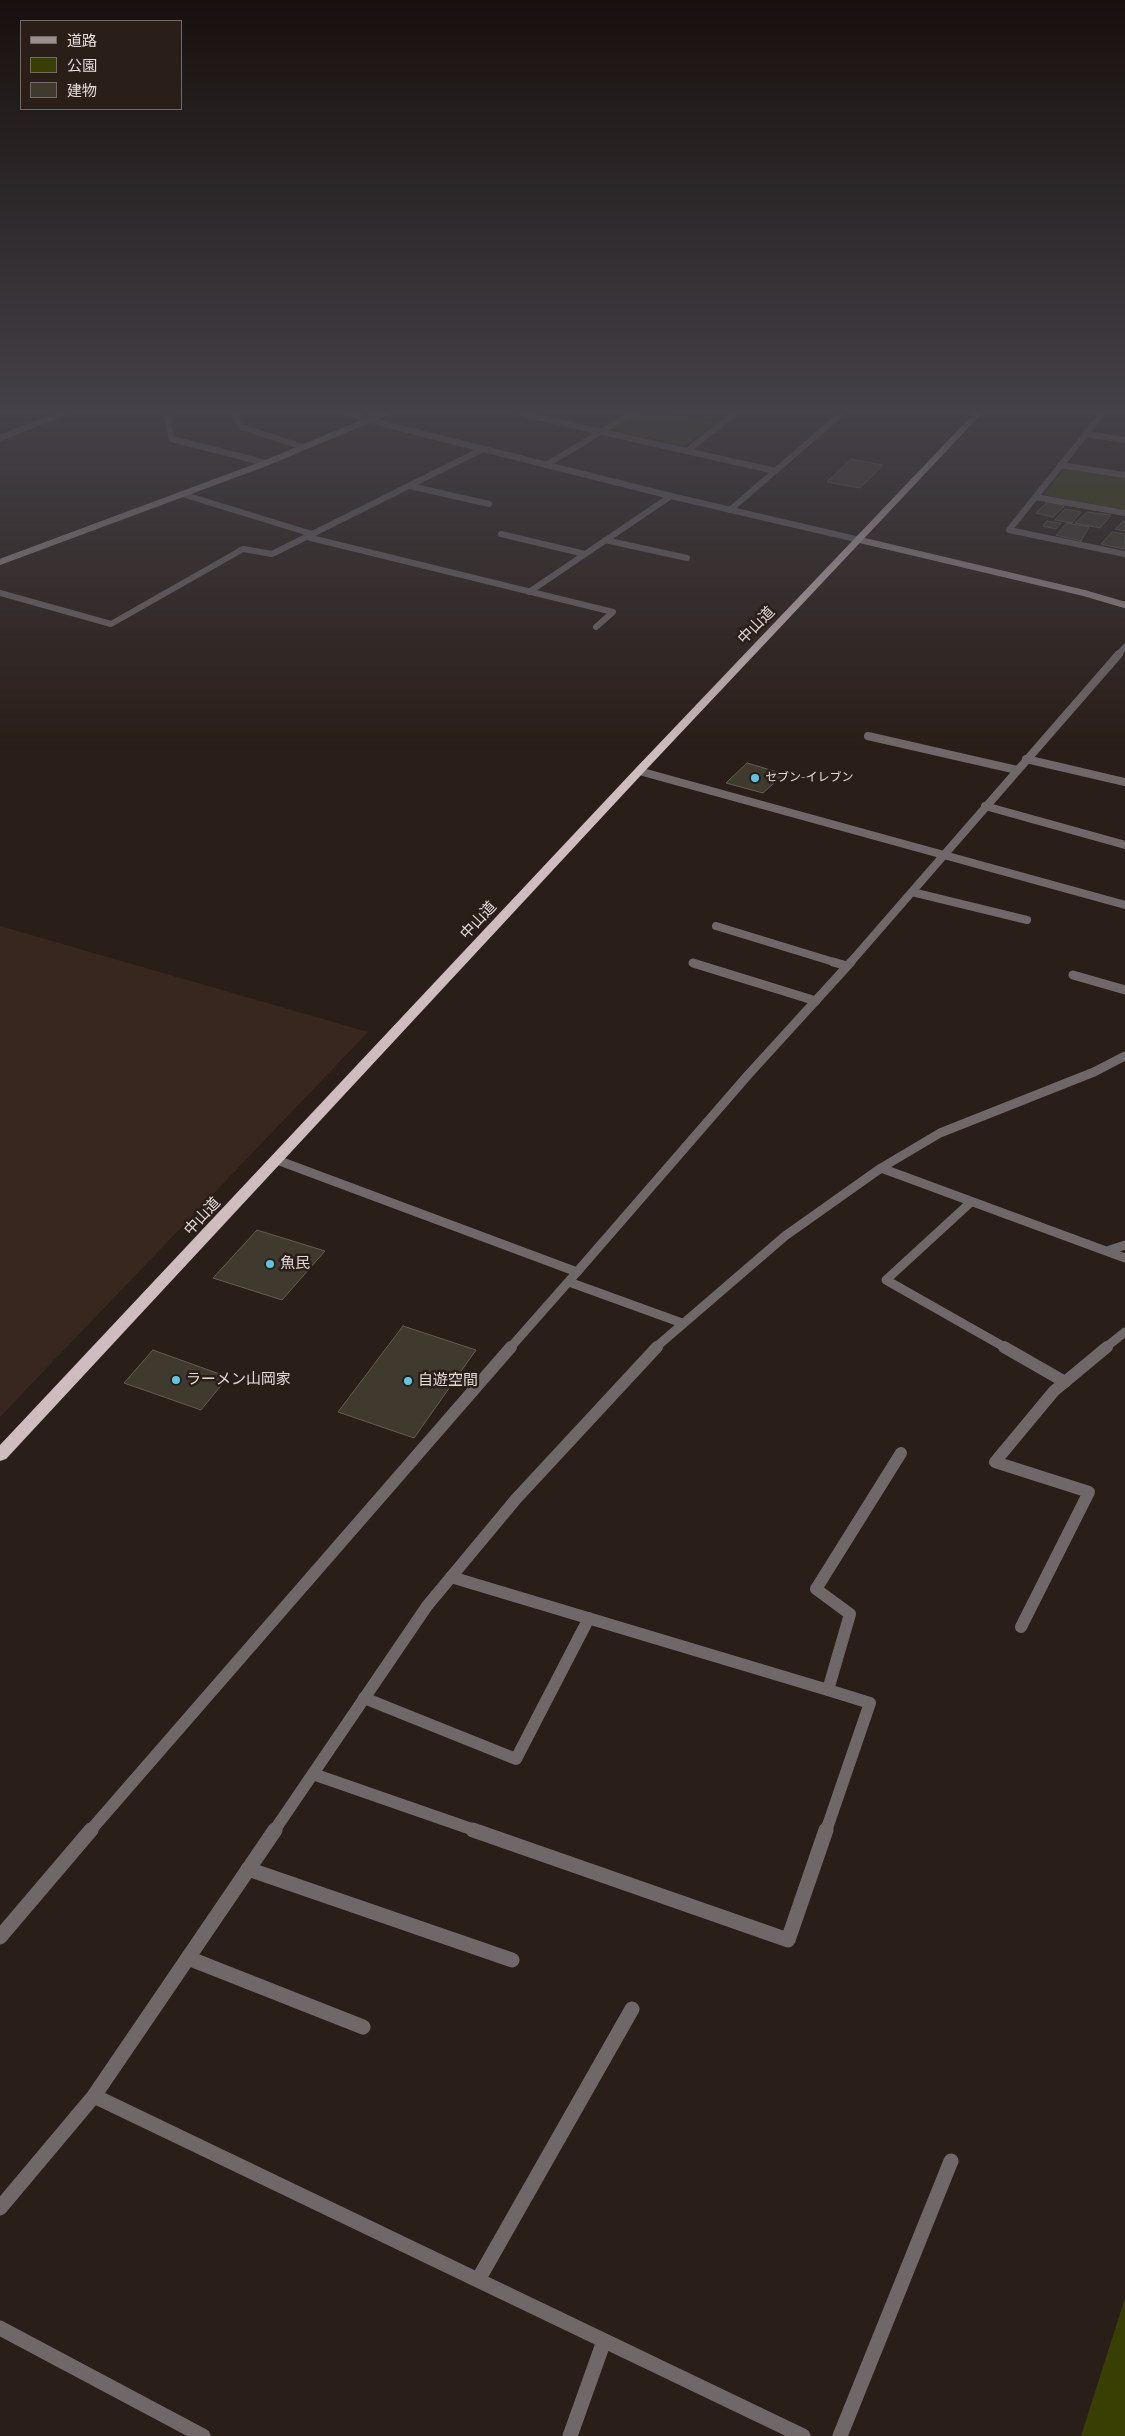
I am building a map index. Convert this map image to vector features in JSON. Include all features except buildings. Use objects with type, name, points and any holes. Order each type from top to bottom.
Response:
[{"type":"highway","name":"中山道","points":[[0,1455],[639,771],[876,523]]},
{"type":"main road","points":[[0,562],[105,523]]},
{"type":"main road","points":[[860,540],[1084,593],[1125,605]]},
{"type":"main road","points":[[1084,593],[1125,600]]},
{"type":"street","points":[[269,523],[310,536],[614,612],[596,627]]},
{"type":"street","points":[[0,593],[111,624],[243,549],[272,554],[337,523]]},
{"type":"street","points":[[529,592],[631,523]]},
{"type":"street","points":[[785,523],[860,540]]},
{"type":"street","points":[[1015,523],[1009,530],[1125,554]]},
{"type":"street","points":[[501,534],[585,554]]},
{"type":"street","points":[[605,540],[687,558]]},
{"type":"street","points":[[0,1937],[188,1718],[577,1272],[848,966],[1125,647]]},
{"type":"street","points":[[868,736],[1017,770]]},
{"type":"street","points":[[1026,759],[1125,782]]},
{"type":"street","points":[[639,771],[1125,905]]},
{"type":"street","points":[[985,806],[1125,845]]},
{"type":"street","points":[[912,892],[1027,920]]},
{"type":"street","points":[[716,926],[848,966]]},
{"type":"street","points":[[693,963],[816,1001]]},
{"type":"street","points":[[1073,976],[1125,990]]},
{"type":"street","points":[[0,2208],[94,2096],[427,1606],[516,1499],[665,1338],[785,1236],[881,1168],[940,1133],[1094,1072],[1125,1056]]},
{"type":"street","points":[[276,1160],[577,1272]]},
{"type":"street","points":[[881,1168],[1125,1258]]},
{"type":"street","points":[[972,1202],[886,1280],[1065,1382]]},
{"type":"street","points":[[1107,1251],[1125,1244]]},
{"type":"street","points":[[569,1282],[682,1323]]},
{"type":"street","points":[[1021,1626],[1089,1492],[995,1462],[1054,1392],[1125,1332]]},
{"type":"street","points":[[828,1690],[850,1614],[816,1589],[901,1453]]},
{"type":"street","points":[[313,1774],[788,1940],[870,1703],[451,1577]]},
{"type":"street","points":[[364,1698],[516,1759],[589,1618]]},
{"type":"street","points":[[248,1869],[512,1960]]},
{"type":"street","points":[[188,1958],[363,2027]]},
{"type":"street","points":[[478,2280],[632,2010]]},
{"type":"street","points":[[94,2096],[803,2436]]},
{"type":"street","points":[[840,2436],[951,2161]]},
{"type":"street","points":[[0,2328],[203,2436]]},
{"type":"street","points":[[570,2436],[604,2341]]},
{"type":"shaded area","points":[[0,926],[368,1032],[0,1417]]},
{"type":"green space","points":[[1125,2298],[1125,2436],[1081,2436]]},
{"type":"place","name":"セブン-イレブン","points":[[755,778]]},
{"type":"place","name":"魚民","points":[[270,1264]]},
{"type":"place","name":"ラーメン山岡家","points":[[176,1380]]},
{"type":"place","name":"自遊空間","points":[[408,1381]]}]
